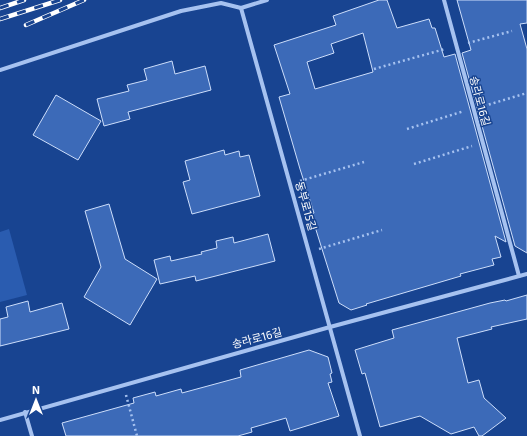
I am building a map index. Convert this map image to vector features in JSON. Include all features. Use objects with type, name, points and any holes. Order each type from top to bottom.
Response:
[{"type":"street","points":[[0,70],[181,11],[221,3],[241,8],[267,0]]},
{"type":"street","name":"송라로16길","points":[[444,0],[519,276]]},
{"type":"street","name":"동부로15길","points":[[241,8],[360,436]]},
{"type":"street","name":"송라로16길","points":[[0,420],[330,327],[527,274]]},
{"type":"street","points":[[25,412],[32,436]]},
{"type":"path","points":[[374,69],[512,31]]},
{"type":"path","points":[[407,128],[527,93]]},
{"type":"path","points":[[414,164],[482,142]]},
{"type":"path","points":[[290,184],[364,162]]},
{"type":"path","points":[[309,252],[382,230]]},
{"type":"path","points":[[124,385],[137,436]]},
{"type":"shaded area","points":[[9,229],[27,295],[0,302],[0,232]]},
{"type":"building","points":[[379,0],[387,0],[397,28],[429,19],[432,28],[435,28],[444,57],[455,54],[506,242],[495,236],[501,257],[492,259],[494,265],[460,274],[461,276],[366,304],[367,305],[351,310],[339,303],[311,214],[314,213],[279,97],[290,94],[274,45],[336,25],[333,16]],"holes":[[[363,33],[373,72],[315,89],[307,62],[334,53],[331,44]]]},
{"type":"building","points":[[457,0],[527,0],[527,23],[520,24],[527,49],[527,253],[515,246],[462,53],[471,50]]},
{"type":"building","points":[[172,61],[175,74],[205,66],[211,90],[128,112],[130,119],[104,126],[97,99],[129,91],[127,85],[147,80],[144,69]]},
{"type":"building","points":[[56,95],[101,121],[78,160],[33,135]]},
{"type":"building","points":[[224,150],[225,155],[239,151],[240,157],[249,155],[260,196],[192,214],[183,182],[190,180],[185,161]]},
{"type":"building","points":[[109,204],[125,259],[157,279],[130,325],[84,297],[101,267],[85,211]]},
{"type":"building","points":[[268,234],[275,261],[196,281],[195,276],[160,284],[154,260],[170,256],[171,261],[202,254],[201,252],[217,248],[216,241],[233,237],[234,243]]},
{"type":"building","points":[[527,295],[527,319],[491,327],[492,329],[457,338],[468,383],[479,380],[484,398],[506,418],[482,436],[479,436],[474,427],[451,434],[420,416],[380,427],[365,373],[362,374],[355,350],[394,338],[392,330],[490,303],[506,301]]},
{"type":"building","points":[[28,301],[30,312],[62,303],[69,329],[0,346],[0,319],[8,317],[6,307]]},
{"type":"building","points":[[309,350],[328,357],[332,373],[330,374],[332,382],[328,383],[339,416],[290,431],[286,418],[251,428],[252,432],[238,436],[66,436],[62,423],[134,403],[133,398],[155,392],[156,396],[181,389],[182,393],[241,377],[240,370]]},
{"type":"railway","points":[[0,8],[24,0]]},
{"type":"railway","points":[[0,19],[60,0]]},
{"type":"railway","points":[[26,25],[84,0]]}]
